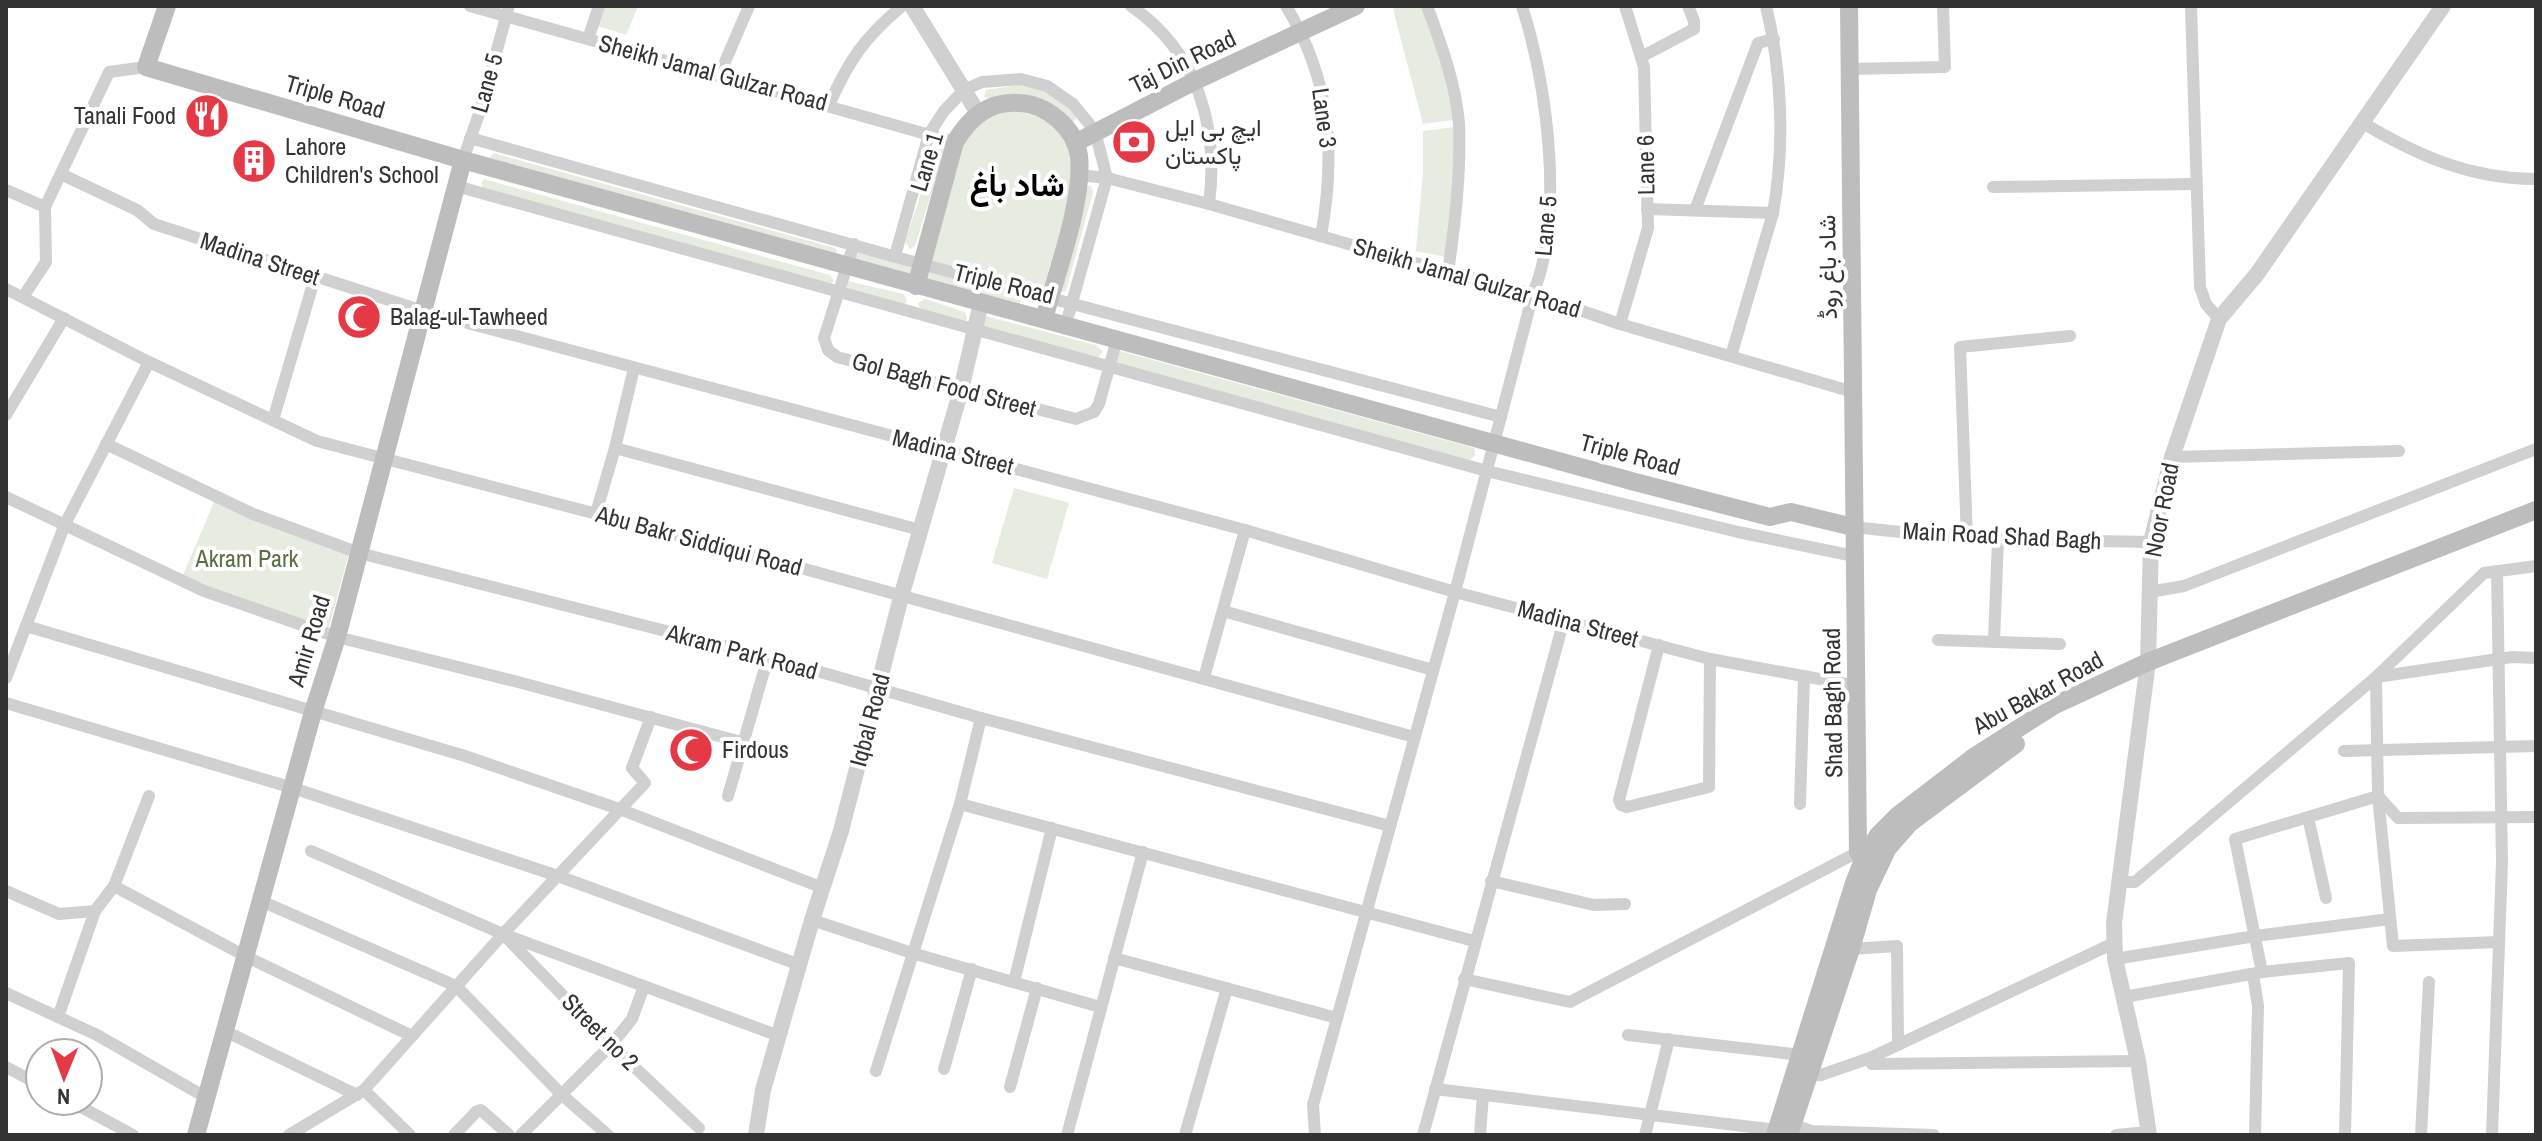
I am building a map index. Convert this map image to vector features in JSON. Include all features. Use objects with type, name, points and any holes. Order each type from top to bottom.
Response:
[{"type":"main road","name":"Taj Din Road","points":[[1075,143],[1195,81],[1356,6]]},
{"type":"main road","name":"شاد باغ روڈ","points":[[1849,6],[1853,527]]},
{"type":"main road","points":[[146,67],[164,7]]},
{"type":"main road","name":"Triple Road","points":[[146,67],[463,160],[916,286],[1066,324],[1770,517],[1791,512],[1853,527]]},
{"type":"main road","points":[[978,113],[1009,102],[1027,103],[1043,108],[1058,118],[1075,143],[1079,175],[1073,211],[1044,319]]},
{"type":"main road","name":"Lane 1","points":[[916,286],[955,142],[965,124],[978,113]]},
{"type":"main road","name":"Amir Road","points":[[196,1135],[227,1032],[313,712],[337,637],[463,160]]},
{"type":"main road","name":"Abu Bakar Road","points":[[1783,1131],[1801,1055],[1838,942],[1845,909],[1866,861],[1888,848],[1910,823],[1984,766],[2059,715],[2147,668],[2536,510]]},
{"type":"main road","name":"Abu Bakar Road","points":[[2147,668],[2536,522]]},
{"type":"main road","name":"Shad Bagh Road","points":[[1853,527],[1866,861]]},
{"type":"main road","name":"Abu Bakar Road","points":[[1783,1131],[1807,1076],[1851,949],[1866,861]]},
{"type":"street","name":"Sheikh Jamal Gulzar Road","points":[[470,6],[507,11],[588,39],[955,142]]},
{"type":"street","points":[[588,39],[599,6]]},
{"type":"street","points":[[719,76],[749,6]]},
{"type":"street","points":[[829,105],[847,64],[874,29],[902,6]]},
{"type":"street","points":[[912,6],[978,113]]},
{"type":"street","points":[[1131,6],[1173,45],[1195,81],[1206,111],[1212,141],[1213,173],[1209,204]]},
{"type":"street","name":"Lane 3","points":[[1286,6],[1302,32],[1317,71],[1326,112],[1330,153],[1328,195],[1321,236]]},
{"type":"street","points":[[1427,6],[1447,62],[1459,123],[1457,206],[1448,272]]},
{"type":"street","name":"Lane 5","points":[[1315,1135],[1313,1105],[1541,273],[1550,167],[1540,79],[1522,6]]},
{"type":"street","name":"Lane 6","points":[[1620,324],[1648,228],[1644,67],[1625,6]]},
{"type":"street","points":[[1641,57],[1694,29],[1688,6]]},
{"type":"street","points":[[1731,356],[1777,191],[1779,111],[1774,39],[1766,6]]},
{"type":"street","points":[[1850,69],[1945,67],[1943,6]]},
{"type":"street","points":[[2191,6],[2200,287],[2206,304],[2219,319]]},
{"type":"street","name":"Noor Road","points":[[2148,1133],[2138,1061],[2114,951],[2119,882],[2147,668],[2151,542],[2172,457],[2219,319],[2257,274],[2443,6]]},
{"type":"street","name":"Lane 5","points":[[463,160],[507,11]]},
{"type":"street","points":[[1695,210],[1758,43],[1774,39]]},
{"type":"street","points":[[23,297],[46,262],[45,207],[63,175],[109,72],[146,67]]},
{"type":"street","points":[[895,256],[929,134],[944,111],[964,90],[982,82],[1021,79],[1047,86],[1073,104],[1095,131],[1107,178],[1066,324]]},
{"type":"street","points":[[2363,123],[2409,150],[2447,164],[2503,179],[2536,179]]},
{"type":"street","points":[[470,138],[1072,305],[1501,417]]},
{"type":"street","name":"Madina Street","points":[[63,175],[137,210],[154,224],[423,311],[1245,530],[1455,592],[1710,659],[1858,686]]},
{"type":"street","name":"Sheikh Jamal Gulzar Road","points":[[1079,175],[1107,178],[1209,204],[1533,294],[1620,324],[1853,392]]},
{"type":"street","points":[[1993,187],[2195,184]]},
{"type":"street","points":[[456,186],[1487,471],[1738,532],[1854,556]]},
{"type":"street","points":[[6,190],[45,207]]},
{"type":"street","points":[[1647,209],[1773,213]]},
{"type":"street","name":"Gol Bagh Food Street","points":[[854,244],[824,338],[828,350],[837,357],[1076,419],[1094,412],[1117,339]]},
{"type":"street","points":[[273,420],[315,277]]},
{"type":"street","points":[[909,310],[916,286]]},
{"type":"street","name":"Abu Bakr Siddiqui Road","points":[[6,289],[149,362],[317,441],[596,513],[1414,737]]},
{"type":"street","name":"Iqbal Road","points":[[756,1135],[763,1090],[841,831],[901,597],[961,390],[981,303]]},
{"type":"street","points":[[6,415],[64,318]]},
{"type":"street","points":[[1967,539],[1960,347],[2070,336]]},
{"type":"street","points":[[6,678],[65,524],[149,362]]},
{"type":"street","points":[[596,513],[634,368]]},
{"type":"street","name":"Akram Park Road","points":[[106,444],[253,514],[359,553],[768,657],[981,718],[1390,826]]},
{"type":"street","points":[[615,448],[920,530]]},
{"type":"street","points":[[2149,592],[2184,586],[2536,449]]},
{"type":"street","points":[[2172,457],[2399,451]]},
{"type":"street","points":[[6,497],[204,591],[337,637],[745,743]]},
{"type":"street","name":"Main Road Shad Bagh","points":[[1853,527],[1967,539],[2151,542]]},
{"type":"street","points":[[1204,678],[1245,530]]},
{"type":"street","points":[[1994,641],[1998,540]]},
{"type":"street","points":[[2119,882],[2135,882],[2376,677],[2484,573],[2536,566]]},
{"type":"street","points":[[2492,1135],[2502,817],[2497,571]]},
{"type":"street","points":[[1223,611],[1433,670]]},
{"type":"street","points":[[1423,1135],[1564,620]]},
{"type":"street","points":[[26,626],[465,756],[622,810],[823,888]]},
{"type":"street","points":[[1938,640],[2060,644]]},
{"type":"street","points":[[1659,645],[1619,800],[1621,805],[1627,807],[1709,787],[1710,659]]},
{"type":"street","points":[[728,796],[768,657]]},
{"type":"street","points":[[2376,677],[2500,658],[2536,658]]},
{"type":"street","points":[[1800,804],[1804,677]]},
{"type":"street","points":[[2376,677],[2378,796],[2393,946],[2499,942]]},
{"type":"street","points":[[6,703],[293,788],[558,876],[800,965]]},
{"type":"street","points":[[289,1135],[361,1093],[503,934],[622,810],[645,783],[632,768],[651,717]]},
{"type":"street","points":[[876,1071],[960,804],[981,718]]},
{"type":"street","points":[[2344,751],[2536,746]]},
{"type":"street","points":[[58,1017],[95,911],[114,886],[149,796]]},
{"type":"street","points":[[2378,796],[2398,818],[2536,817]]},
{"type":"street","points":[[2255,1135],[2258,973],[2255,936],[2235,839],[2378,796]]},
{"type":"street","points":[[960,804],[1474,941]]},
{"type":"street","points":[[2308,817],[2326,898]]},
{"type":"street","points":[[1014,982],[1052,828]]},
{"type":"street","points":[[311,851],[503,934],[779,1036]]},
{"type":"street","points":[[1067,1135],[1143,852]]},
{"type":"street","points":[[1464,979],[1570,1002],[1866,861]]},
{"type":"street","points":[[1491,881],[1594,905],[1625,904]]},
{"type":"street","points":[[114,886],[247,957],[412,1036]]},
{"type":"street","points":[[6,891],[59,914],[95,911]]},
{"type":"street","points":[[261,901],[456,986],[562,1095],[608,1135]]},
{"type":"street","points":[[1807,1076],[1821,1075],[1870,1058],[2114,951],[2390,919]]},
{"type":"street","points":[[812,920],[912,953],[1100,1007]]},
{"type":"street","name":"Street no 2","points":[[503,934],[611,1045],[699,1128]]},
{"type":"street","points":[[1851,949],[1897,946],[1898,1045]]},
{"type":"street","points":[[1114,958],[1337,1018]]},
{"type":"street","points":[[2124,997],[2258,973],[2349,963],[2345,1135]]},
{"type":"street","points":[[944,1069],[972,969]]},
{"type":"street","points":[[2421,1135],[2429,982]]},
{"type":"street","points":[[521,1135],[611,1045],[632,1019],[644,986]]},
{"type":"street","points":[[1010,1087],[1037,988]]},
{"type":"street","points":[[1185,1135],[1227,988]]},
{"type":"street","points":[[6,993],[97,1035],[207,1098]]},
{"type":"street","points":[[227,1032],[361,1093],[410,1135]]},
{"type":"street","points":[[1628,1035],[1801,1055]]},
{"type":"street","points":[[1645,1135],[1669,1039]]},
{"type":"street","points":[[1870,1058],[1872,1064],[2138,1061]]},
{"type":"street","points":[[6,1067],[24,1077]]},
{"type":"street","points":[[1435,1089],[1783,1131],[1934,1135]]},
{"type":"street","points":[[1480,1135],[1483,1095]]},
{"type":"street","points":[[454,1135],[481,1110],[509,1135]]},
{"type":"street","points":[[100,1117],[133,1135]]},
{"type":"street","points":[[2116,1135],[2148,1133]]},
{"type":"green space","points":[[604,6],[638,6],[626,35],[595,25]]},
{"type":"green space","points":[[1422,6],[1448,84],[1453,120],[1423,124],[1393,9]]},
{"type":"green space","points":[[1024,84],[1046,91],[1076,113],[1076,119],[1072,123],[984,97],[986,90]]},
{"type":"green space","points":[[1012,111],[1036,116],[1054,126],[1067,142],[1075,166],[1042,292],[927,263],[953,169],[968,135],[985,119]]},
{"type":"green space","points":[[1455,127],[1454,199],[1446,257],[1416,251],[1423,131]]},
{"type":"green space","points":[[937,145],[943,146],[944,152],[915,246],[910,249],[905,242]]},
{"type":"green space","points":[[494,153],[835,248],[838,255],[489,158]]},
{"type":"green space","points":[[484,179],[830,275],[834,281],[831,284],[483,188],[481,183]]},
{"type":"green space","points":[[1087,186],[1091,186],[1093,192],[1066,291],[1061,292]]},
{"type":"green space","points":[[860,252],[912,268],[911,274],[861,266],[853,256]]},
{"type":"green space","points":[[930,272],[1017,294],[1021,301],[1019,304],[929,281]]},
{"type":"green space","points":[[847,281],[904,294],[907,302],[904,305],[847,289]]},
{"type":"green space","points":[[925,299],[965,312],[967,319],[965,321],[920,308],[918,303]]},
{"type":"green space","points":[[985,316],[1096,345],[1103,352],[1097,358],[982,327]]},
{"type":"green space","points":[[1120,351],[1474,448],[1475,455],[1470,460],[1464,459],[1117,366],[1114,357]]},
{"type":"green space","points":[[1014,488],[1069,503],[1047,579],[992,563]]},
{"type":"green space","name":"Akram Park","points":[[216,497],[349,553],[327,634],[181,580]]},
{"type":"place","name":"Tanali Food","points":[[207,116]]},
{"type":"place","name":"ایچ بی ایل پاکستان","points":[[1134,142]]},
{"type":"place","name":"Lahore Children's School","points":[[254,161]]},
{"type":"place","name":"Balag-ul-Tawheed","points":[[359,317]]},
{"type":"place","name":"Firdous","points":[[691,750]]},
{"type":"district","name":"شاد باٰغ","points":[[1017,185]]}]
